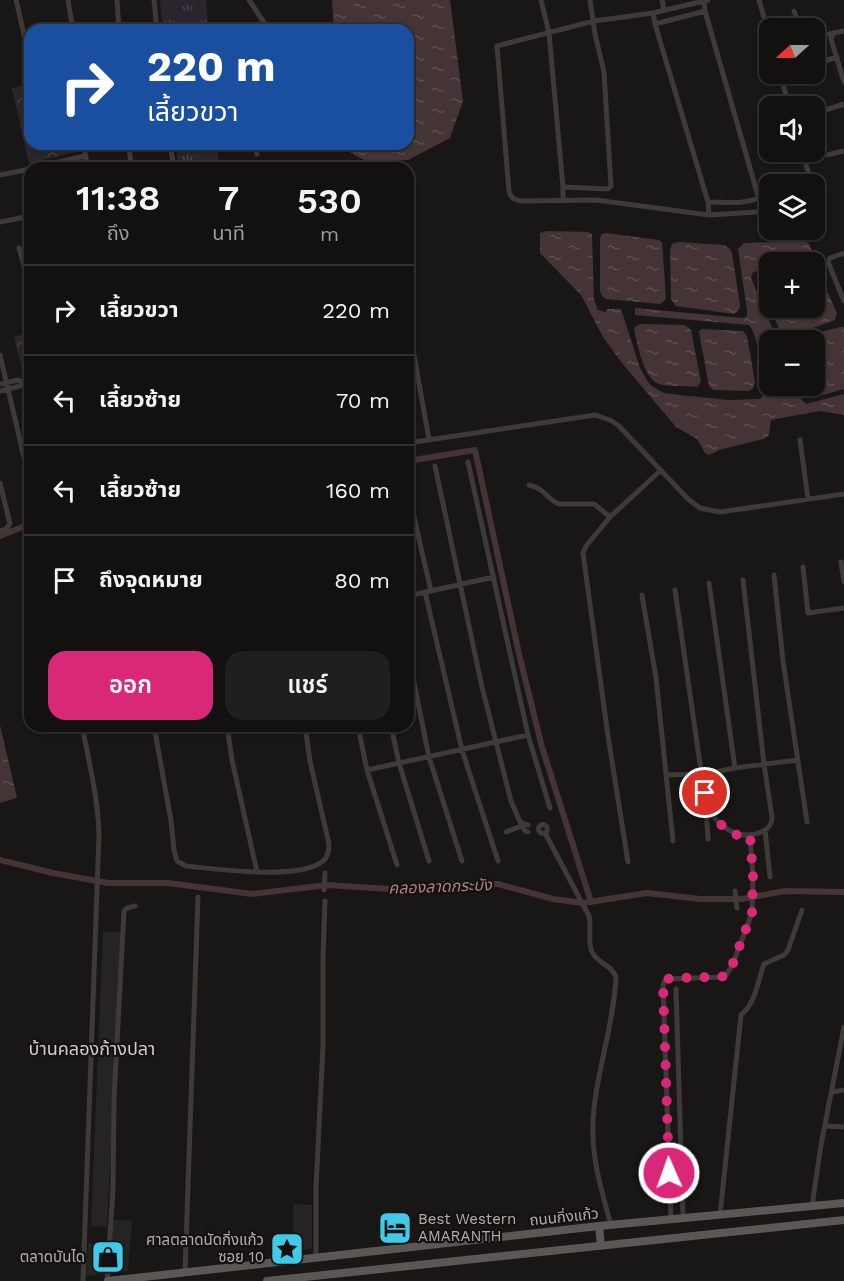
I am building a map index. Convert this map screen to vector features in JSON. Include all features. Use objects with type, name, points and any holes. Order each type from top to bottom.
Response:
[{"type":"main road","name":"ถนนกิ่งแก้ว","points":[[108,1281],[611,1225],[844,1203]]},
{"type":"main road","points":[[267,1281],[324,1278],[601,1245],[844,1220]]},
{"type":"main road","points":[[599,1227],[601,1245]]},
{"type":"street","points":[[16,0],[24,34]]},
{"type":"street","points":[[68,0],[72,24]]},
{"type":"street","points":[[117,0],[119,24]]},
{"type":"street","points":[[154,0],[156,24]]},
{"type":"street","points":[[249,0],[264,24]]},
{"type":"street","points":[[541,0],[549,33],[563,200]]},
{"type":"street","points":[[563,187],[608,189],[611,186],[603,72],[590,0]]},
{"type":"street","points":[[662,0],[664,10]]},
{"type":"street","points":[[708,202],[754,200],[758,196],[705,11],[706,0],[653,13],[594,21],[497,46],[508,180],[511,196],[514,199],[522,201],[596,200],[709,214],[759,212]]},
{"type":"street","points":[[759,0],[764,18]]},
{"type":"street","points":[[655,24],[705,11]]},
{"type":"street","points":[[794,11],[796,18]]},
{"type":"street","points":[[653,13],[708,202],[709,214]]},
{"type":"street","points":[[825,35],[844,31]]},
{"type":"street","points":[[834,33],[831,39],[844,82]]},
{"type":"street","points":[[825,61],[837,57]]},
{"type":"street","points":[[825,110],[844,104]]},
{"type":"street","points":[[84,150],[87,162]]},
{"type":"street","points":[[256,150],[257,154]]},
{"type":"street","points":[[827,155],[844,151]]},
{"type":"street","points":[[58,162],[86,156]]},
{"type":"street","points":[[0,173],[24,169]]},
{"type":"street","points":[[0,222],[24,217]]},
{"type":"street","points":[[19,248],[24,266]]},
{"type":"street","points":[[844,253],[830,258],[828,262],[844,301]]},
{"type":"street","points":[[0,356],[24,459]]},
{"type":"street","points":[[414,356],[429,440]]},
{"type":"street","points":[[5,385],[20,386],[24,382]]},
{"type":"street","points":[[0,391],[5,385]]},
{"type":"street","points":[[414,441],[595,416],[618,425],[688,500],[700,508],[720,512],[844,494]]},
{"type":"street","points":[[800,440],[808,499]]},
{"type":"street","points":[[468,462],[528,735],[550,808]]},
{"type":"street","points":[[435,466],[482,687],[511,801],[573,887],[589,916],[591,950],[594,955],[613,969],[616,977],[594,1110],[594,1161],[611,1225]]},
{"type":"street","points":[[628,861],[583,553],[586,546],[610,517],[660,471]]},
{"type":"street","points":[[0,483],[10,524],[6,529],[0,531]]},
{"type":"street","points":[[529,485],[541,489],[555,503],[594,504],[610,517]]},
{"type":"street","points":[[414,521],[462,750],[498,861]]},
{"type":"street","points":[[841,562],[844,582]]},
{"type":"street","points":[[803,567],[808,613],[844,608]]},
{"type":"street","points":[[774,574],[783,661],[807,822]]},
{"type":"street","points":[[414,594],[494,577]]},
{"type":"street","points":[[706,809],[720,824],[737,835],[750,836],[765,830],[772,824],[743,580]]},
{"type":"street","points":[[709,582],[735,768]]},
{"type":"street","points":[[675,590],[702,774],[708,839]]},
{"type":"street","points":[[642,595],[656,678],[673,841]]},
{"type":"street","points":[[414,683],[429,757],[462,861]]},
{"type":"street","points":[[83,732],[99,818],[83,1281]]},
{"type":"street","points":[[155,732],[177,861],[186,866],[272,873],[311,867],[323,861],[329,852],[306,732]]},
{"type":"street","points":[[228,732],[257,872]]},
{"type":"street","points":[[359,732],[367,770],[397,865]]},
{"type":"street","points":[[392,732],[399,763],[429,861]]},
{"type":"street","points":[[367,770],[528,735]]},
{"type":"street","points":[[666,775],[702,774],[798,760]]},
{"type":"street","points":[[506,831],[531,828]]},
{"type":"street","points":[[765,830],[770,877]]},
{"type":"street","points":[[671,1220],[664,980],[721,977],[726,975],[732,966],[752,913],[753,876],[750,836]]},
{"type":"street","points":[[324,873],[324,890]]},
{"type":"street","points":[[735,891],[737,907]]},
{"type":"street","points":[[185,1273],[198,897]]},
{"type":"street","points":[[316,1258],[325,901]]},
{"type":"street","points":[[108,1281],[113,1189],[114,1100],[124,911],[135,906]]},
{"type":"street","points":[[720,1215],[741,1015],[746,1011],[758,987],[764,964],[784,954],[790,947],[802,910]]},
{"type":"street","points":[[676,989],[682,1218]]},
{"type":"street","points":[[812,1206],[821,1145],[844,1027]]},
{"type":"street","points":[[836,1073],[844,1074]]},
{"type":"street","points":[[832,1092],[844,1090]]},
{"type":"street","points":[[826,1126],[844,1127]]},
{"type":"shaded area","points":[[103,932],[122,932],[107,1227],[91,1226]]},
{"type":"shaded area","points":[[293,1204],[312,1205],[312,1249],[293,1251]]},
{"type":"shaded area","name":"ตลาดบันได","points":[[109,1219],[132,1221],[128,1271],[86,1276],[88,1243],[107,1243]]},
{"type":"green space","points":[[160,0],[206,0],[208,24],[162,24]]},
{"type":"green space","points":[[24,85],[24,141],[12,88]]},
{"type":"green space","points":[[26,150],[80,150],[33,162],[29,162]]},
{"type":"green space","points":[[176,150],[218,150],[218,162],[178,162]]},
{"type":"green space","points":[[24,334],[24,377],[14,337]]},
{"type":"water","points":[[332,0],[450,0],[463,101],[450,138],[408,160],[368,162],[346,150],[414,150],[414,24],[334,24]]},
{"type":"water","points":[[547,231],[592,234],[594,300],[598,310],[606,312],[607,309],[621,309],[640,368],[650,385],[664,393],[729,400],[760,399],[763,396],[800,396],[806,404],[844,394],[844,415],[820,411],[771,420],[769,435],[764,439],[722,449],[709,455],[705,453],[697,439],[676,427],[622,363],[603,337],[581,295],[540,253],[540,233]]},
{"type":"water","points":[[606,233],[662,242],[666,298],[664,301],[660,304],[606,299],[602,296],[600,291],[600,238]]},
{"type":"water","points":[[805,241],[812,252],[759,252],[759,271],[753,272],[751,278],[759,297],[759,318],[768,318],[773,330],[759,330],[759,355],[749,325],[635,315],[635,308],[743,318],[747,316],[747,310],[738,249],[744,243]]},
{"type":"water","points":[[678,242],[724,245],[729,248],[732,253],[739,310],[734,314],[676,306],[671,299],[670,250],[672,244]]},
{"type":"water","points":[[825,287],[837,313],[835,320],[807,330],[780,330],[774,318],[825,318]]},
{"type":"water","points":[[641,324],[685,325],[691,330],[701,382],[697,387],[663,385],[653,381],[642,360],[634,330]]},
{"type":"water","points":[[844,327],[844,389],[825,394],[825,331]]},
{"type":"water","points":[[702,329],[743,331],[747,336],[755,382],[753,388],[749,391],[713,390],[709,386],[699,332]]},
{"type":"water","points":[[0,725],[17,798],[0,803]]},
{"type":"waterway","points":[[414,460],[475,450],[519,654],[542,747],[591,902]]},
{"type":"waterway","points":[[0,536],[24,526]]},
{"type":"waterway","name":"คลองลาดกระบัง","points":[[0,860],[108,883],[168,883],[252,894],[327,885],[406,890],[444,884],[498,884],[553,899],[583,903],[647,893],[700,899],[742,899],[785,891],[844,892]]},
{"type":"place","name":"Best Western AMARANTH","points":[[395,1228]]},
{"type":"place","name":"ศาลตลาดนัดกิ่งแก้ว ซอย 10","points":[[287,1249]]},
{"type":"place","name":"ตลาดบันได","points":[[108,1257]]},
{"type":"district","name":"บ้านคลองก้างปลา","points":[[92,1049]]},
{"type":"route","points":[[669,1173],[664,980],[726,975],[732,966],[752,913],[753,876],[750,836],[737,835],[720,824],[706,809],[705,793]]}]
